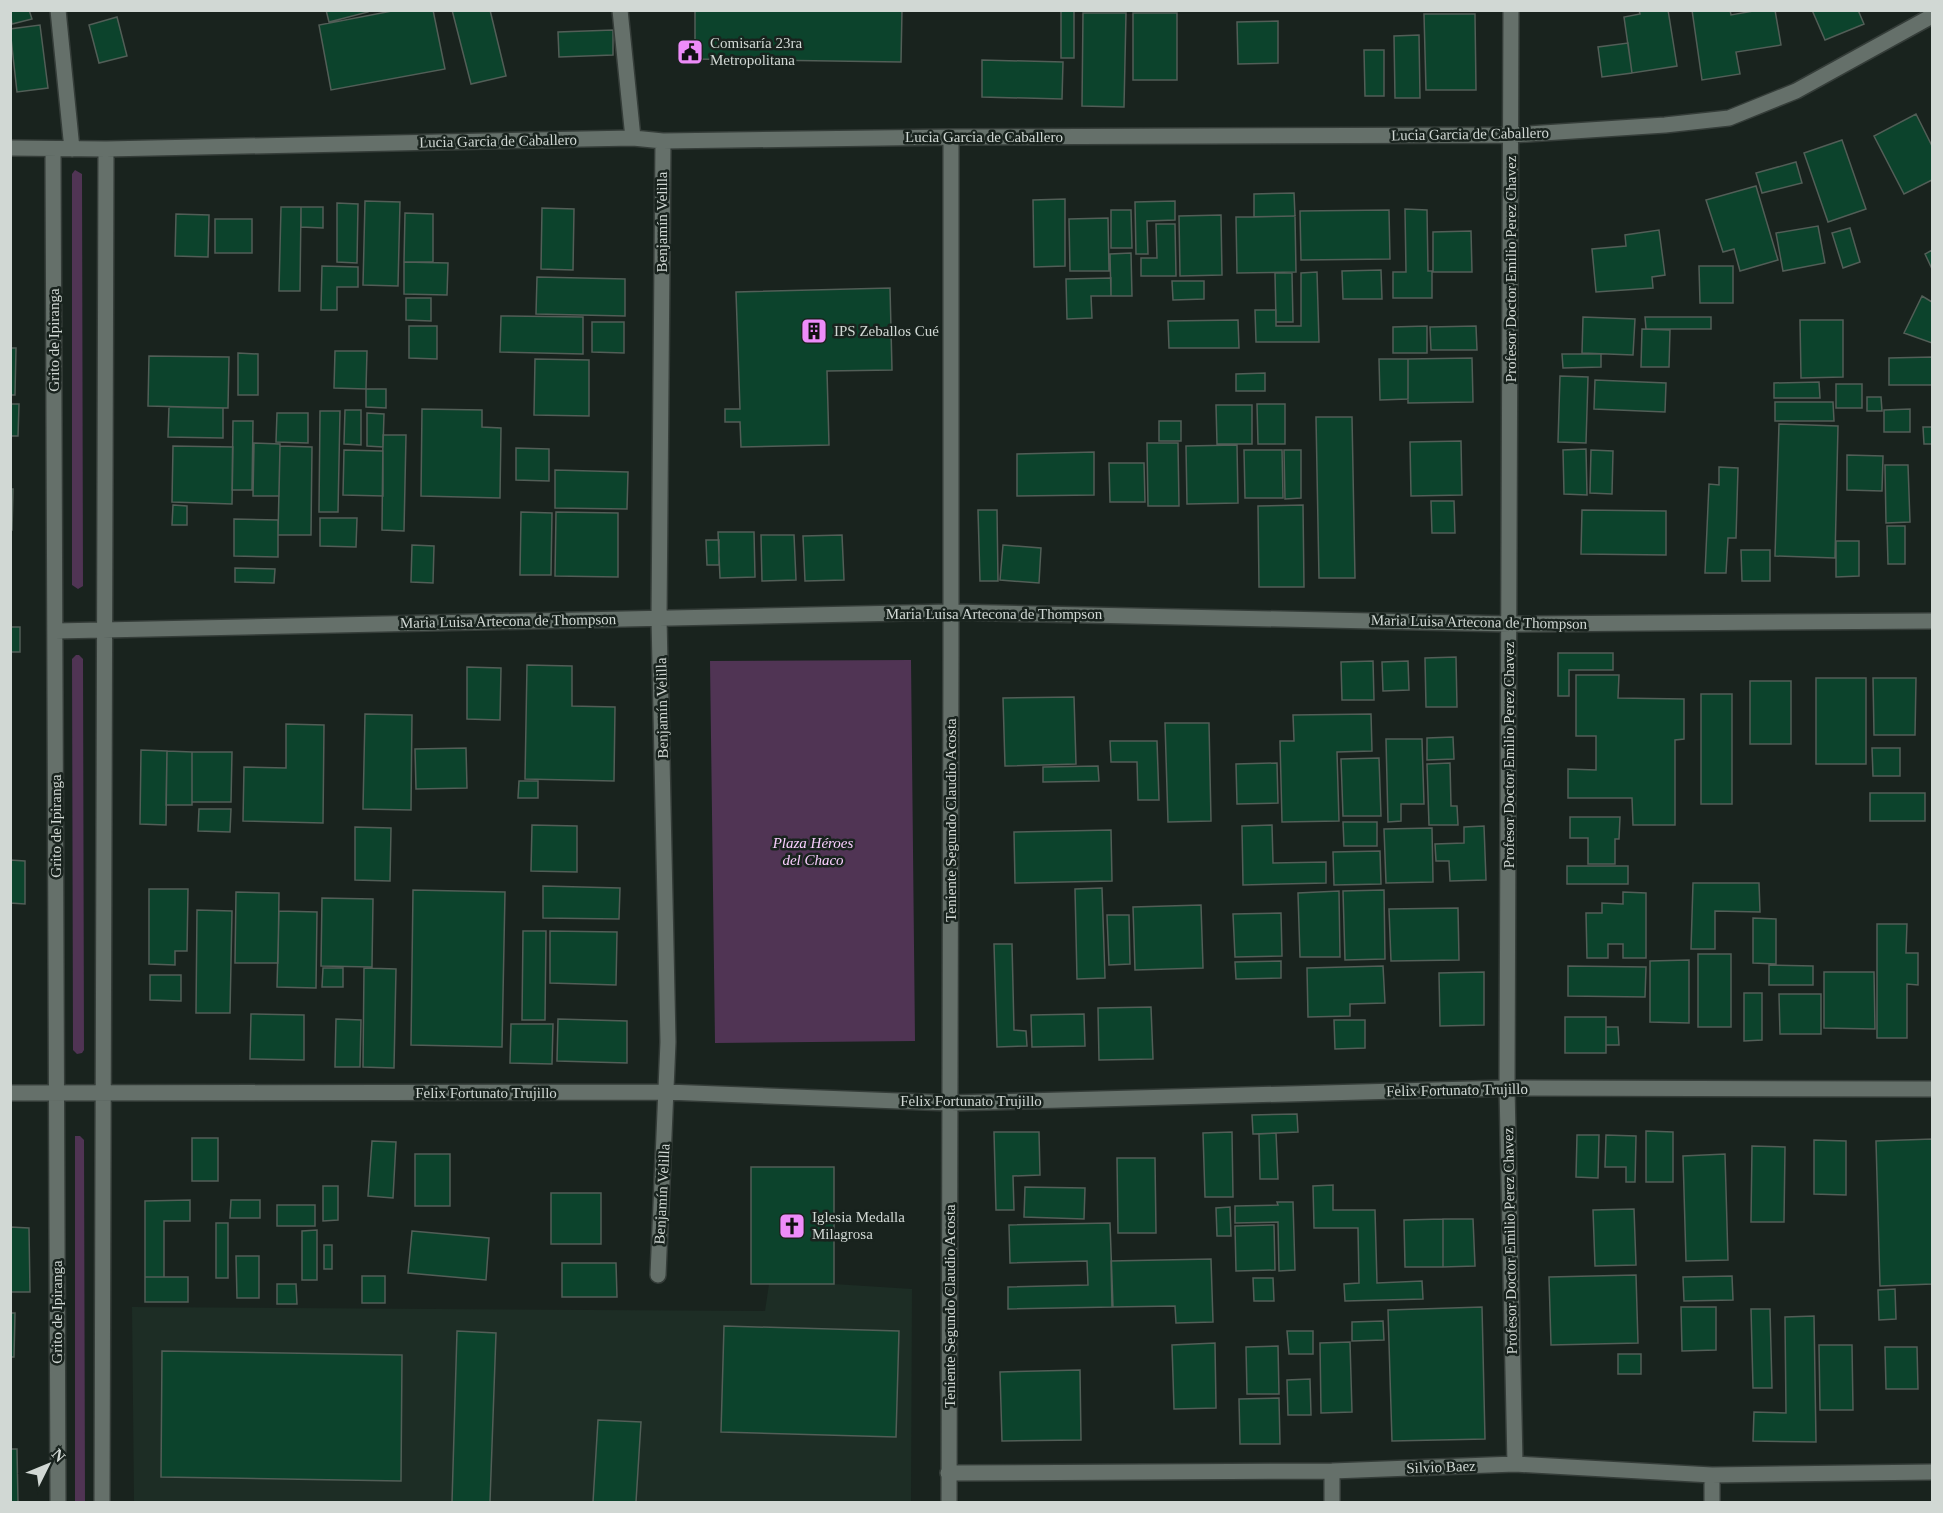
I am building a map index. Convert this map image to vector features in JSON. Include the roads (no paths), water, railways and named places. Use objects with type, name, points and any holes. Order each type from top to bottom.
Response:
[{"type":"street","points":[[58,10],[72,149]]},
{"type":"street","points":[[620,10],[633,138]]},
{"type":"street","name":"Profesor Doctor Emilio Perez Chavez","points":[[1511,10],[1507,1088],[1515,1464]]},
{"type":"street","name":"Lucia Garcia de Caballero","points":[[10,148],[106,149],[633,138],[663,141],[951,137],[1511,135],[1665,125],[1729,118],[1796,92],[1932,16]]},
{"type":"street","name":"Teniente Segundo Claudio Acosta","points":[[948,1503],[951,1103],[951,137]]},
{"type":"street","name":"Benjamín Velilla","points":[[658,1275],[668,1042],[660,618],[663,141]]},
{"type":"street","name":"Grito de Ipiranga","points":[[53,149],[58,1503]]},
{"type":"street","points":[[102,1503],[106,149]]},
{"type":"street","name":"Maria Luisa Artecona de Thompson","points":[[55,631],[951,612],[1510,624],[1932,621]]},
{"type":"street","name":"Felix Fortunato Trujillo","points":[[10,1093],[666,1092],[951,1103],[1507,1088],[1932,1089]]},
{"type":"street","name":"Silvio Baez","points":[[948,1473],[1332,1471],[1515,1464],[1712,1475],[1932,1472]]},
{"type":"street","points":[[1332,1471],[1332,1503]]},
{"type":"street","points":[[1712,1475],[1712,1503]]},
{"type":"place","name":"Comisaría 23ra Metropolitana","points":[[690,52]]},
{"type":"place","name":"IPS Zeballos Cué","points":[[814,331]]},
{"type":"place","name":"Iglesia Medalla Milagrosa","points":[[792,1226]]},
{"type":"park label","name":"Plaza Héroes del Chaco","points":[[813,852]]}]
